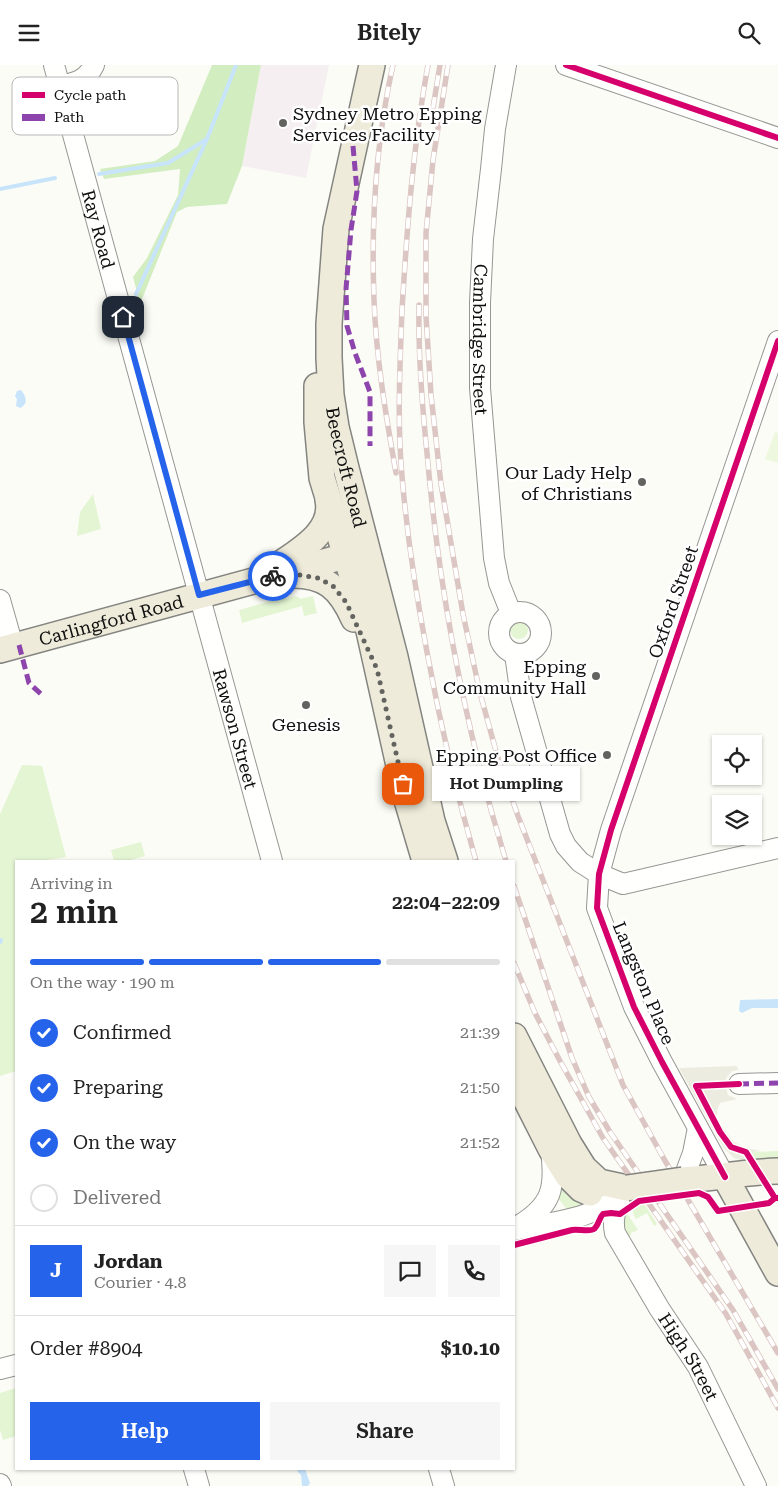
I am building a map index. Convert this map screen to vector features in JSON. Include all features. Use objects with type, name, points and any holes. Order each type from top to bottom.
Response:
[{"type":"main road","name":"Beecroft Road","points":[[359,65],[323,227],[317,341],[317,412],[322,478],[326,492],[356,553],[395,657],[432,821],[445,860]]},
{"type":"main road","name":"Beecroft Road","points":[[372,65],[336,229],[331,291],[329,358],[331,395],[369,631],[406,797],[425,860]]},
{"type":"main road","points":[[262,578],[316,536],[324,525],[329,507],[326,492]]},
{"type":"main road","name":"Carlingford Road","points":[[7,648],[356,553]]},
{"type":"main road","points":[[262,578],[301,575],[318,578],[333,586],[346,602],[377,669]]},
{"type":"main road","points":[[515,1038],[569,1144],[584,1168],[598,1182],[627,1188]]},
{"type":"main road","points":[[515,1078],[551,1149],[568,1176],[581,1189],[589,1193],[604,1195],[627,1188],[683,1180],[778,1171]]},
{"type":"main road","points":[[725,1177],[766,1184],[778,1184]]},
{"type":"main road","points":[[725,1177],[778,1273]]},
{"type":"street","points":[[86,77],[90,74],[94,65]]},
{"type":"street","name":"Cambridge Street","points":[[506,65],[495,129],[483,239],[480,303],[480,388],[496,573],[511,613]]},
{"type":"street","points":[[566,65],[778,138]]},
{"type":"street","name":"Ray Road","points":[[73,135],[199,595]]},
{"type":"street","name":"Oxford Street","points":[[599,874],[611,830],[778,341]]},
{"type":"street","name":"Rawson Street","points":[[199,595],[272,860]]},
{"type":"street","points":[[0,600],[7,648]]},
{"type":"street","points":[[525,612],[531,614],[536,619],[541,631],[538,644],[528,652],[515,654],[504,647],[498,635],[501,622],[511,613],[525,612]]},
{"type":"street","points":[[515,654],[521,697],[560,834],[573,855],[580,862],[599,874],[623,884],[778,848]]},
{"type":"street","name":"Langston Place","points":[[599,874],[597,908],[634,1007],[725,1177]]},
{"type":"street","points":[[740,1084],[778,1083]]},
{"type":"street","points":[[683,1180],[693,1153],[698,1127]]},
{"type":"street","points":[[515,1228],[532,1217],[550,1196],[554,1175],[551,1149]]},
{"type":"street","points":[[515,1229],[586,1214],[608,1205],[627,1188]]},
{"type":"street","points":[[615,1233],[613,1225],[614,1213],[619,1200],[627,1188]]},
{"type":"street","name":"High Street","points":[[586,1214],[599,1219],[615,1233],[659,1308],[698,1367],[756,1486]]},
{"type":"street","points":[[0,1369],[15,1365]]},
{"type":"street","points":[[194,1470],[199,1486]]},
{"type":"street","points":[[439,1470],[444,1486]]},
{"type":"shaded area","name":"Sydney Metro Epping Services Facility","points":[[261,65],[329,65],[306,178],[242,166]]},
{"type":"shaded area","points":[[737,1066],[738,1070],[732,1071],[726,1078],[725,1085],[728,1095],[737,1099],[720,1103],[717,1110],[717,1120],[734,1142],[746,1148],[761,1151],[754,1152],[751,1156],[753,1161],[746,1162],[734,1158],[723,1147],[679,1068]]},
{"type":"green space","points":[[212,65],[261,65],[242,166],[227,204],[187,207],[177,212],[140,304],[133,277],[147,258],[178,195],[180,169],[104,179],[100,169],[155,161],[178,146]]},
{"type":"green space","points":[[775,432],[778,433],[778,463],[765,459]]},
{"type":"green space","points":[[93,494],[101,529],[77,536],[80,512]]},
{"type":"green space","points":[[295,596],[300,599],[313,596],[317,613],[304,616],[302,606],[242,623],[239,610]]},
{"type":"green space","points":[[519,621],[525,624],[528,630],[525,636],[519,639],[513,636],[510,630],[513,624]]},
{"type":"green space","points":[[22,765],[42,766],[66,857],[47,860],[15,860],[15,1071],[0,1076],[0,814]]},
{"type":"green space","points":[[141,842],[145,856],[131,860],[114,860],[111,850]]},
{"type":"green space","points":[[778,1151],[778,1162],[754,1161],[752,1154],[754,1152]]},
{"type":"green space","points":[[559,1181],[597,1205],[569,1212],[558,1198]]},
{"type":"green space","points":[[643,1202],[657,1224],[654,1226],[647,1213],[636,1219],[634,1216],[634,1208]]},
{"type":"green space","points":[[627,1213],[638,1230],[631,1233],[628,1237],[621,1226],[621,1217]]},
{"type":"green space","points":[[15,1388],[15,1436],[3,1440],[0,1430],[0,1393]]},
{"type":"water","points":[[21,390],[26,402],[20,408],[16,406],[17,399],[15,396],[17,391]]},
{"type":"water","points":[[778,999],[778,1008],[752,1008],[742,1013],[739,1011],[740,1000]]},
{"type":"water","points":[[305,1470],[310,1483],[308,1486],[302,1486],[301,1475],[297,1471]]},
{"type":"waterway","points":[[136,294],[207,139],[236,65]]},
{"type":"waterway","points":[[99,174],[168,163],[207,139]]},
{"type":"waterway","points":[[0,189],[55,178]]},
{"type":"railway","points":[[393,65],[382,123],[376,182],[373,270],[379,365],[396,473]]},
{"type":"railway","points":[[428,65],[414,156],[406,249],[400,372],[400,455],[409,543],[427,652],[449,757],[476,860]]},
{"type":"railway","points":[[433,108],[440,65]]},
{"type":"railway","points":[[448,65],[433,160],[426,233],[426,316],[431,395],[441,484],[463,614],[480,693],[499,762],[518,816],[623,1085],[664,1159],[778,1353]]},
{"type":"railway","points":[[419,305],[424,416],[432,505],[446,608],[478,761],[506,860]]},
{"type":"railway","points":[[515,889],[572,1058],[589,1097],[610,1132],[733,1310],[778,1389]]},
{"type":"railway","points":[[515,965],[535,1013],[603,1138],[726,1314],[778,1408]]},
{"type":"marked path","points":[[353,146],[357,191],[351,230],[346,289],[347,326],[370,392],[370,446]]},
{"type":"marked path","points":[[19,645],[29,683],[41,694]]},
{"type":"marked path","points":[[739,1084],[778,1083]]},
{"type":"cycle path","points":[[566,65],[778,138]]},
{"type":"cycle path","points":[[725,1177],[634,1007],[597,908],[599,874],[611,830],[778,341]]},
{"type":"cycle path","points":[[739,1084],[696,1086],[720,1132],[731,1147],[746,1152],[775,1198],[778,1198]]},
{"type":"cycle path","points":[[515,1245],[572,1230],[594,1229],[603,1214],[620,1214],[639,1201],[699,1193],[708,1197],[718,1211],[769,1203],[775,1198]]},
{"type":"way so far","points":[[273,576],[294,574],[318,578],[338,590],[346,602],[377,669],[403,784]]},
{"type":"place","name":"Sydney Metro Epping Services Facility","points":[[283,123]]},
{"type":"place","name":"Our Lady Help of Christians","points":[[642,482]]},
{"type":"place","name":"Epping Community Hall","points":[[596,676]]},
{"type":"place","name":"Genesis","points":[[306,705]]},
{"type":"place","name":"Epping Post Office","points":[[607,755]]},
{"type":"place","name":"Hot Dumpling","points":[[403,784]]},
{"type":"route","points":[[123,317],[199,595],[273,576]]}]
